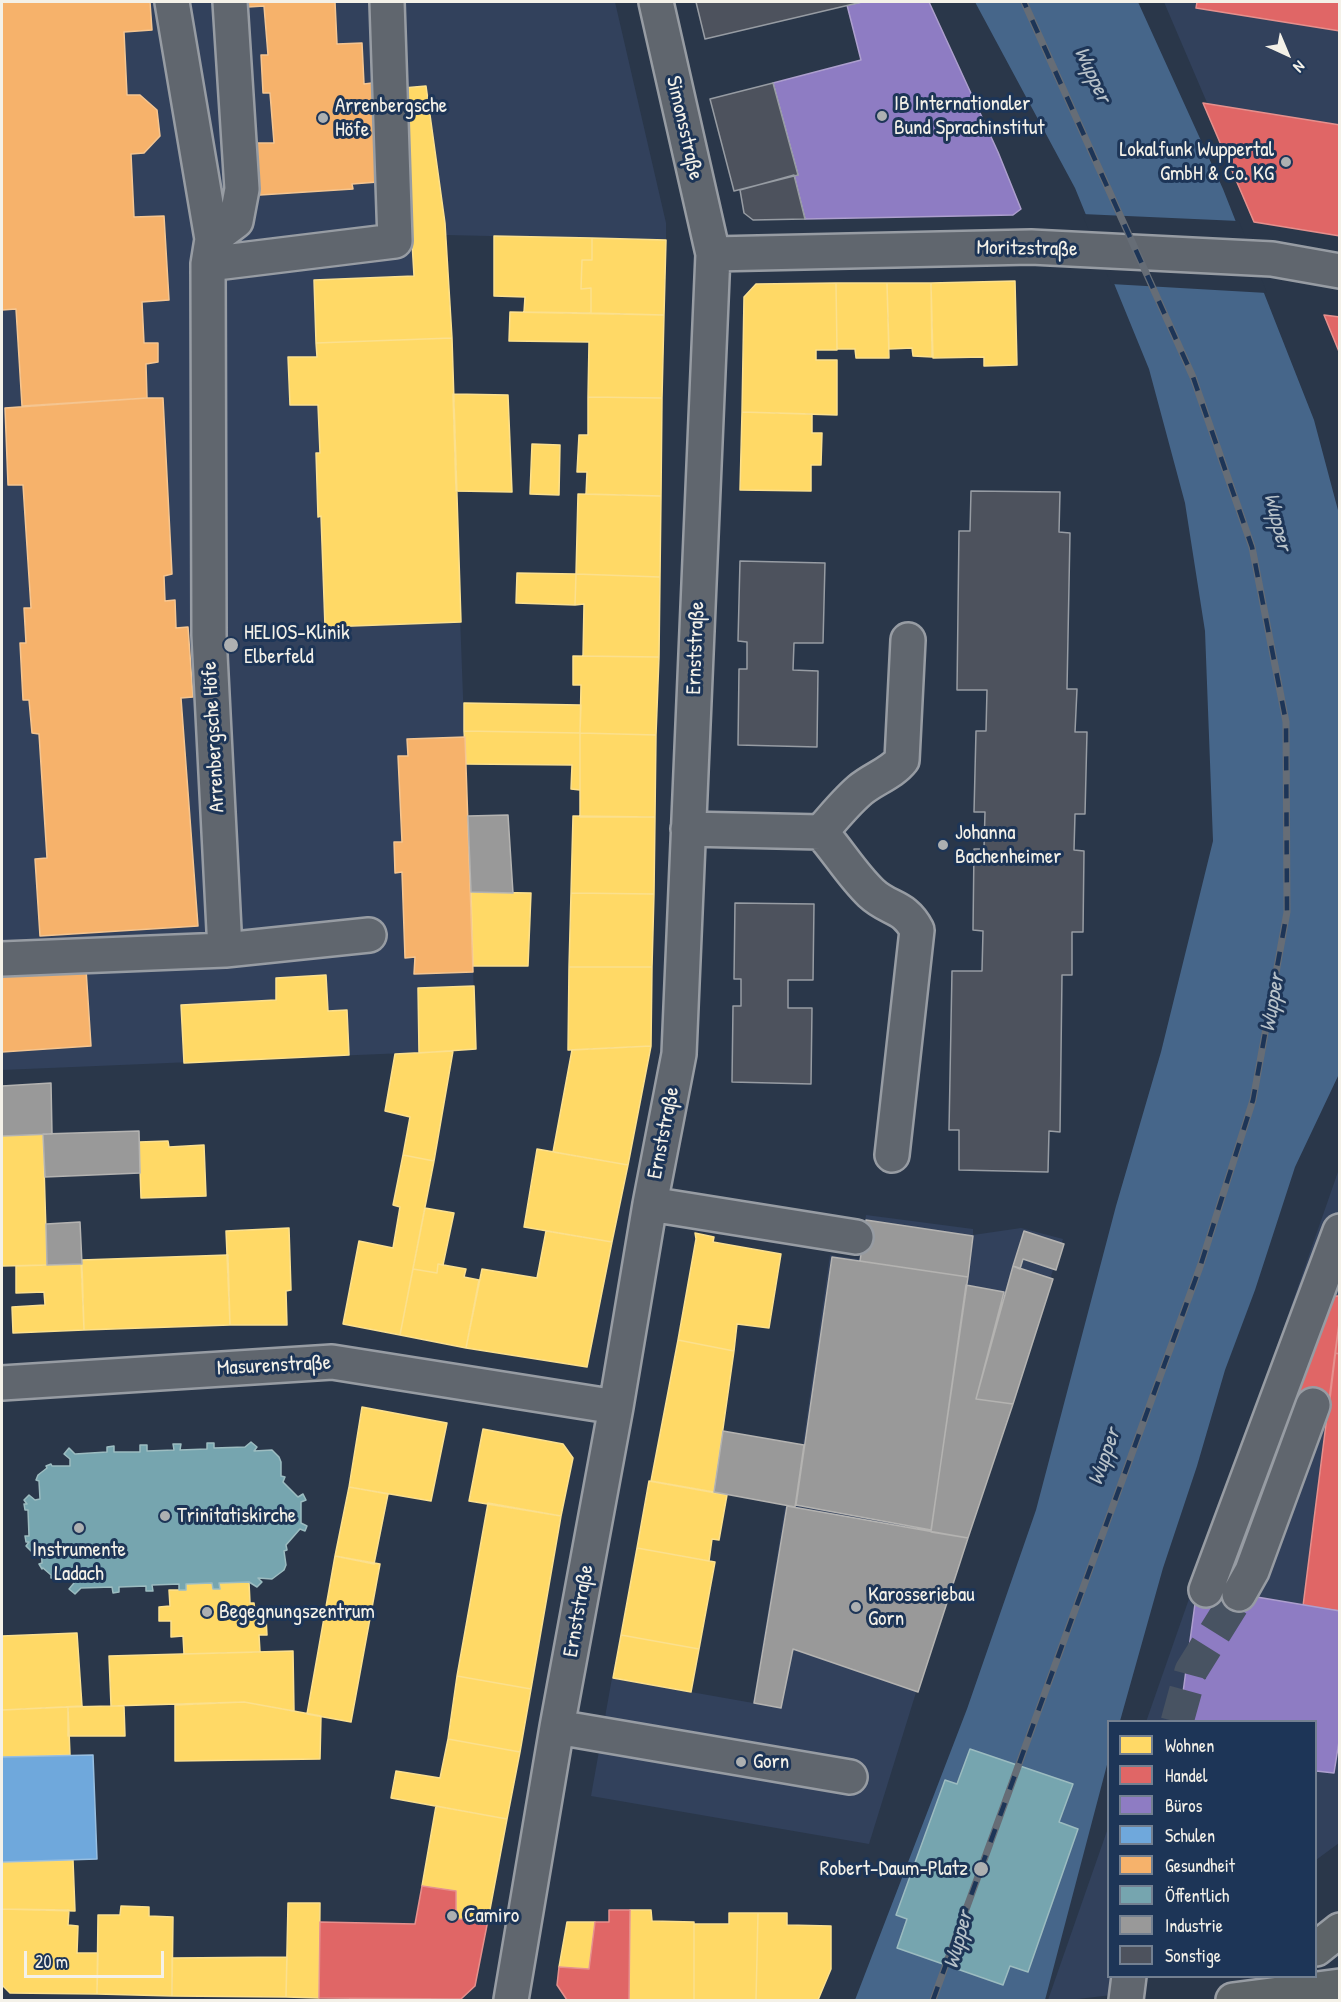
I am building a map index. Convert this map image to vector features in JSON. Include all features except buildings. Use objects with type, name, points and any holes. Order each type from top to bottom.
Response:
[{"type":"main road","points":[[1317,1948],[1340,1930]]},
{"type":"main road","points":[[1236,1999],[1274,1978]]},
{"type":"main road","points":[[1236,1999],[1340,1986]]},
{"type":"street","name":"Arrenbergsche Höfe","points":[[172,2],[210,251],[209,635],[225,950]]},
{"type":"street","points":[[210,251],[237,221],[242,189],[230,2]]},
{"type":"street","points":[[210,251],[395,241],[387,2]]},
{"type":"street","name":"Simonsstraße","points":[[656,2],[713,254]]},
{"type":"street","name":"Moritzstraße","points":[[713,254],[1031,247],[1272,260],[1340,271]]},
{"type":"street","name":"Ernststraße","points":[[512,2001],[557,1727],[616,1407],[650,1203],[679,1054],[713,254]]},
{"type":"street","points":[[688,829],[821,832],[859,791],[882,774],[896,768],[902,760],[908,640]]},
{"type":"street","points":[[821,832],[871,893],[902,910],[911,918],[917,930],[892,1155]]},
{"type":"street","points":[[2,959],[225,950],[369,935]]},
{"type":"street","points":[[650,1203],[856,1237]]},
{"type":"street","points":[[1206,1590],[1340,1231]]},
{"type":"street","name":"Masurenstraße","points":[[2,1383],[332,1362],[616,1407]]},
{"type":"street","points":[[1239,1594],[1252,1571],[1313,1405]]},
{"type":"street","points":[[557,1727],[850,1777]]},
{"type":"street","points":[[1126,2001],[1129,1978]]},
{"type":"shaded area","name":"HELIOS-Klinik Elberfeld","points":[[2,2],[615,2],[666,223],[666,240],[446,235],[476,1050],[2,1070]]},
{"type":"shaded area","points":[[1164,2],[1339,2],[1339,235],[1258,222]]},
{"type":"shaded area","points":[[1339,1169],[1339,1843],[1317,1859],[1317,1720],[1147,1720]]},
{"type":"shaded area","points":[[866,1215],[973,1229],[973,1235],[1021,1228],[1063,1239],[869,1844],[591,1796],[612,1678],[753,1703],[785,1507],[794,1507],[830,1255],[859,1259]]},
{"type":"shaded area","points":[[1107,1831],[1107,1978],[1138,1978],[1138,1992],[1069,2000],[1048,2000]]},
{"type":"water","name":"Wupper","points":[[975,2],[1138,2],[1223,189],[1314,420],[1339,514],[1339,1074],[1295,1167],[1255,1290],[1225,1370],[1197,1466],[1163,1568],[1120,1720],[1107,1720],[1107,1765],[1045,2000],[855,2000],[967,1709],[1036,1510],[1116,1206],[1161,1052],[1213,841],[1205,631],[1185,503],[1149,369],[1075,188]]},
{"type":"pier","points":[[1082,214],[1239,221],[1267,293],[1111,284]]},
{"type":"tunnel","points":[[1178,1720],[1191,1671],[1239,1594]]},
{"type":"railway","points":[[933,2000],[1201,1264],[1253,1100],[1287,912],[1286,722],[1252,547],[1193,377],[1024,2]]},
{"type":"place","name":"IB Internationaler Bund Sprachinstitut","points":[[882,116]]},
{"type":"place","name":"Arrenbergsche Höfe","points":[[323,118]]},
{"type":"place","name":"Lokalfunk Wuppertal GmbH & Co. KG","points":[[1286,162]]},
{"type":"place","name":"HELIOS-Klinik Elberfeld","points":[[231,645]]},
{"type":"place","name":"Johanna Bachenheimer","points":[[943,845]]},
{"type":"place","name":"Trinitatiskirche","points":[[165,1516]]},
{"type":"place","name":"Instrumente Ladach","points":[[79,1528]]},
{"type":"place","name":"Karosseriebau Gorn","points":[[856,1607]]},
{"type":"place","name":"Begegnungszentrum","points":[[207,1612]]},
{"type":"place","name":"Gorn","points":[[741,1762]]},
{"type":"place","name":"Robert-Daum-Platz","points":[[981,1869]]},
{"type":"place","name":"Camiro","points":[[452,1916]]}]
